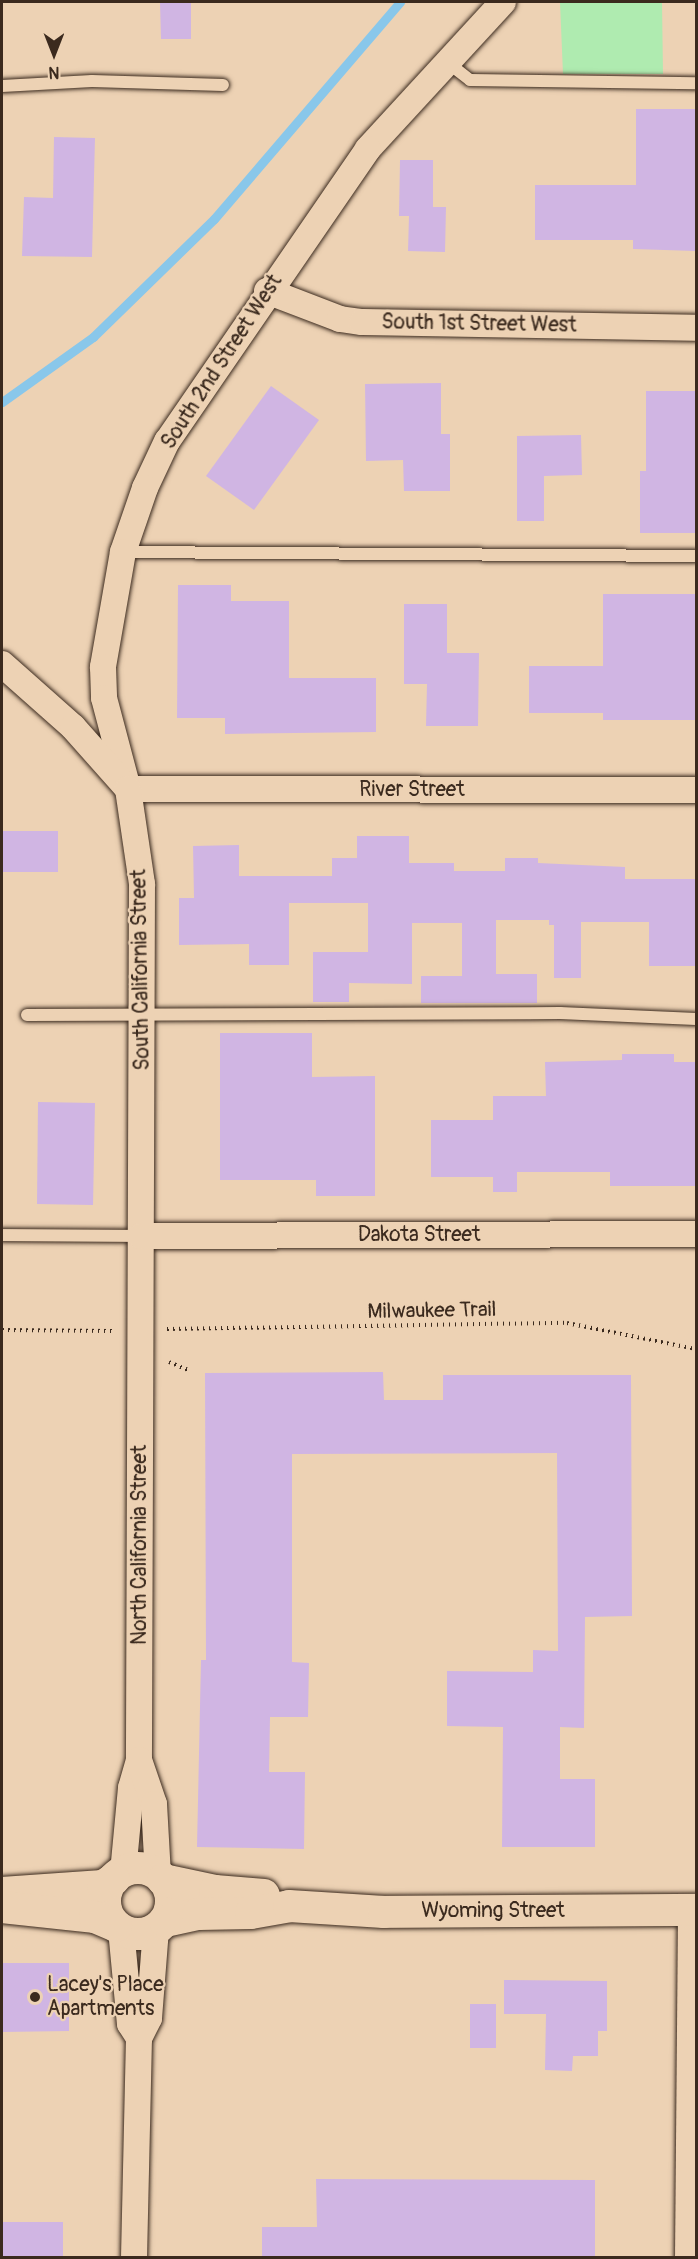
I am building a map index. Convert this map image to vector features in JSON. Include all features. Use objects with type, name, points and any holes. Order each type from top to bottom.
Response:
[{"type":"street","name":"South 2nd Street West","points":[[128,789],[104,698],[103,667],[123,552],[145,488],[167,441],[267,291],[368,149],[503,2]]},
{"type":"street","name":"South 1st Street West","points":[[267,291],[340,319],[362,322],[696,328]]},
{"type":"street","points":[[2,664],[73,727],[128,789]]},
{"type":"street","name":"River Street","points":[[128,789],[696,790]]},
{"type":"street","name":"South California Street","points":[[128,789],[142,884],[142,1330]]},
{"type":"street","name":"Dakota Street","points":[[141,1236],[696,1234]]},
{"type":"street","name":"North California Street","points":[[119,1876],[132,1788],[139,1760],[142,1330]]},
{"type":"street","name":"North California Street","points":[[139,1760],[154,1804],[160,1878]]},
{"type":"street","points":[[2,1893],[103,1886],[119,1876],[144,1869],[160,1878],[171,1900],[160,1925],[149,2018],[139,2038],[134,2258]]},
{"type":"street","points":[[119,1876],[108,1887],[106,1908],[119,1927],[130,2024],[139,2038]]},
{"type":"street","name":"Wyoming Street","points":[[160,1878],[215,1891],[267,1895],[290,1906]]},
{"type":"street","name":"Wyoming Street","points":[[160,1925],[198,1914],[251,1913],[290,1906],[384,1912],[694,1910]]},
{"type":"street","points":[[2,1907],[95,1917],[135,1934],[160,1925]]},
{"type":"street","points":[[688,2258],[693,2157],[694,1910]]},
{"type":"lane","points":[[447,62],[470,80],[696,83]]},
{"type":"lane","points":[[2,86],[92,81],[223,85]]},
{"type":"lane","points":[[123,552],[696,556]]},
{"type":"lane","points":[[27,1015],[560,1012],[696,1019]]},
{"type":"lane","points":[[2,1235],[141,1236]]},
{"type":"path","name":"Milwaukee Trail","points":[[2,1330],[58,1334],[142,1330],[567,1323],[696,1349]]},
{"type":"green space","points":[[560,2],[662,2],[663,74],[563,74]]},
{"type":"building","points":[[160,2],[191,2],[191,39],[161,39]]},
{"type":"building","points":[[636,109],[696,109],[696,251],[633,249],[633,240],[535,240],[535,185],[636,185]]},
{"type":"building","points":[[54,137],[95,138],[92,257],[22,256],[24,197],[53,198]]},
{"type":"building","points":[[400,160],[433,160],[433,207],[446,207],[445,252],[408,251],[409,216],[399,216]]},
{"type":"building","points":[[441,383],[441,434],[450,434],[450,491],[404,491],[403,460],[366,461],[365,384]]},
{"type":"building","points":[[271,386],[319,420],[254,510],[206,476]]},
{"type":"building","points":[[646,391],[696,391],[696,533],[640,533],[640,471],[646,471]]},
{"type":"building","points":[[581,435],[582,475],[544,476],[544,521],[517,521],[517,436]]},
{"type":"building","points":[[178,585],[231,585],[231,601],[289,601],[289,678],[376,678],[376,732],[225,734],[225,718],[177,718]]},
{"type":"building","points":[[603,594],[696,594],[696,720],[603,720],[603,713],[529,713],[529,666],[603,666]]},
{"type":"building","points":[[404,604],[447,604],[447,653],[479,653],[478,726],[426,726],[427,684],[404,684]]},
{"type":"building","points":[[2,831],[58,831],[58,872],[2,872]]},
{"type":"building","points":[[357,836],[409,836],[409,863],[454,863],[454,871],[505,871],[505,858],[538,858],[538,863],[625,867],[625,879],[696,879],[696,966],[649,966],[649,922],[581,922],[581,978],[554,978],[554,925],[549,925],[549,920],[496,920],[496,974],[537,974],[537,1003],[421,1003],[421,976],[462,976],[462,923],[412,923],[412,984],[349,983],[349,1002],[313,1002],[313,952],[368,952],[368,903],[289,903],[289,965],[249,965],[249,944],[179,945],[179,898],[194,898],[193,846],[239,845],[239,876],[332,876],[332,858],[357,858]]},
{"type":"building","points":[[220,1033],[312,1033],[312,1077],[375,1076],[375,1196],[316,1196],[316,1180],[220,1180]]},
{"type":"building","points":[[622,1054],[674,1054],[674,1062],[696,1062],[696,1186],[610,1186],[610,1172],[517,1172],[517,1192],[493,1192],[493,1177],[431,1177],[431,1120],[493,1120],[493,1096],[546,1096],[545,1062],[622,1060]]},
{"type":"building","points":[[38,1102],[95,1103],[93,1205],[37,1204]]},
{"type":"building","points":[[383,1372],[384,1400],[443,1400],[443,1375],[631,1375],[632,1616],[585,1617],[584,1728],[560,1727],[560,1779],[595,1779],[595,1847],[502,1847],[503,1727],[447,1726],[447,1671],[533,1672],[533,1650],[558,1651],[557,1453],[292,1454],[292,1662],[309,1663],[308,1717],[270,1717],[269,1772],[305,1772],[304,1849],[197,1847],[201,1660],[206,1660],[205,1373]]},
{"type":"building","name":"Lacey's Place Apartments","points":[[2,1963],[69,1963],[69,2031],[2,2032]]},
{"type":"building","points":[[504,1980],[607,1981],[607,2031],[598,2031],[598,2056],[573,2056],[572,2071],[545,2070],[546,2014],[504,2014]]},
{"type":"building","points":[[470,2004],[496,2004],[496,2048],[470,2048]]},
{"type":"building","points":[[316,2179],[595,2180],[595,2258],[262,2258],[262,2227],[317,2227]]},
{"type":"building","points":[[2,2222],[63,2222],[63,2258],[2,2258]]},
{"type":"waterway","points":[[2,402],[93,337],[214,219],[400,2]]},
{"type":"place","name":"Lacey's Place Apartments","points":[[35,1997]]}]
